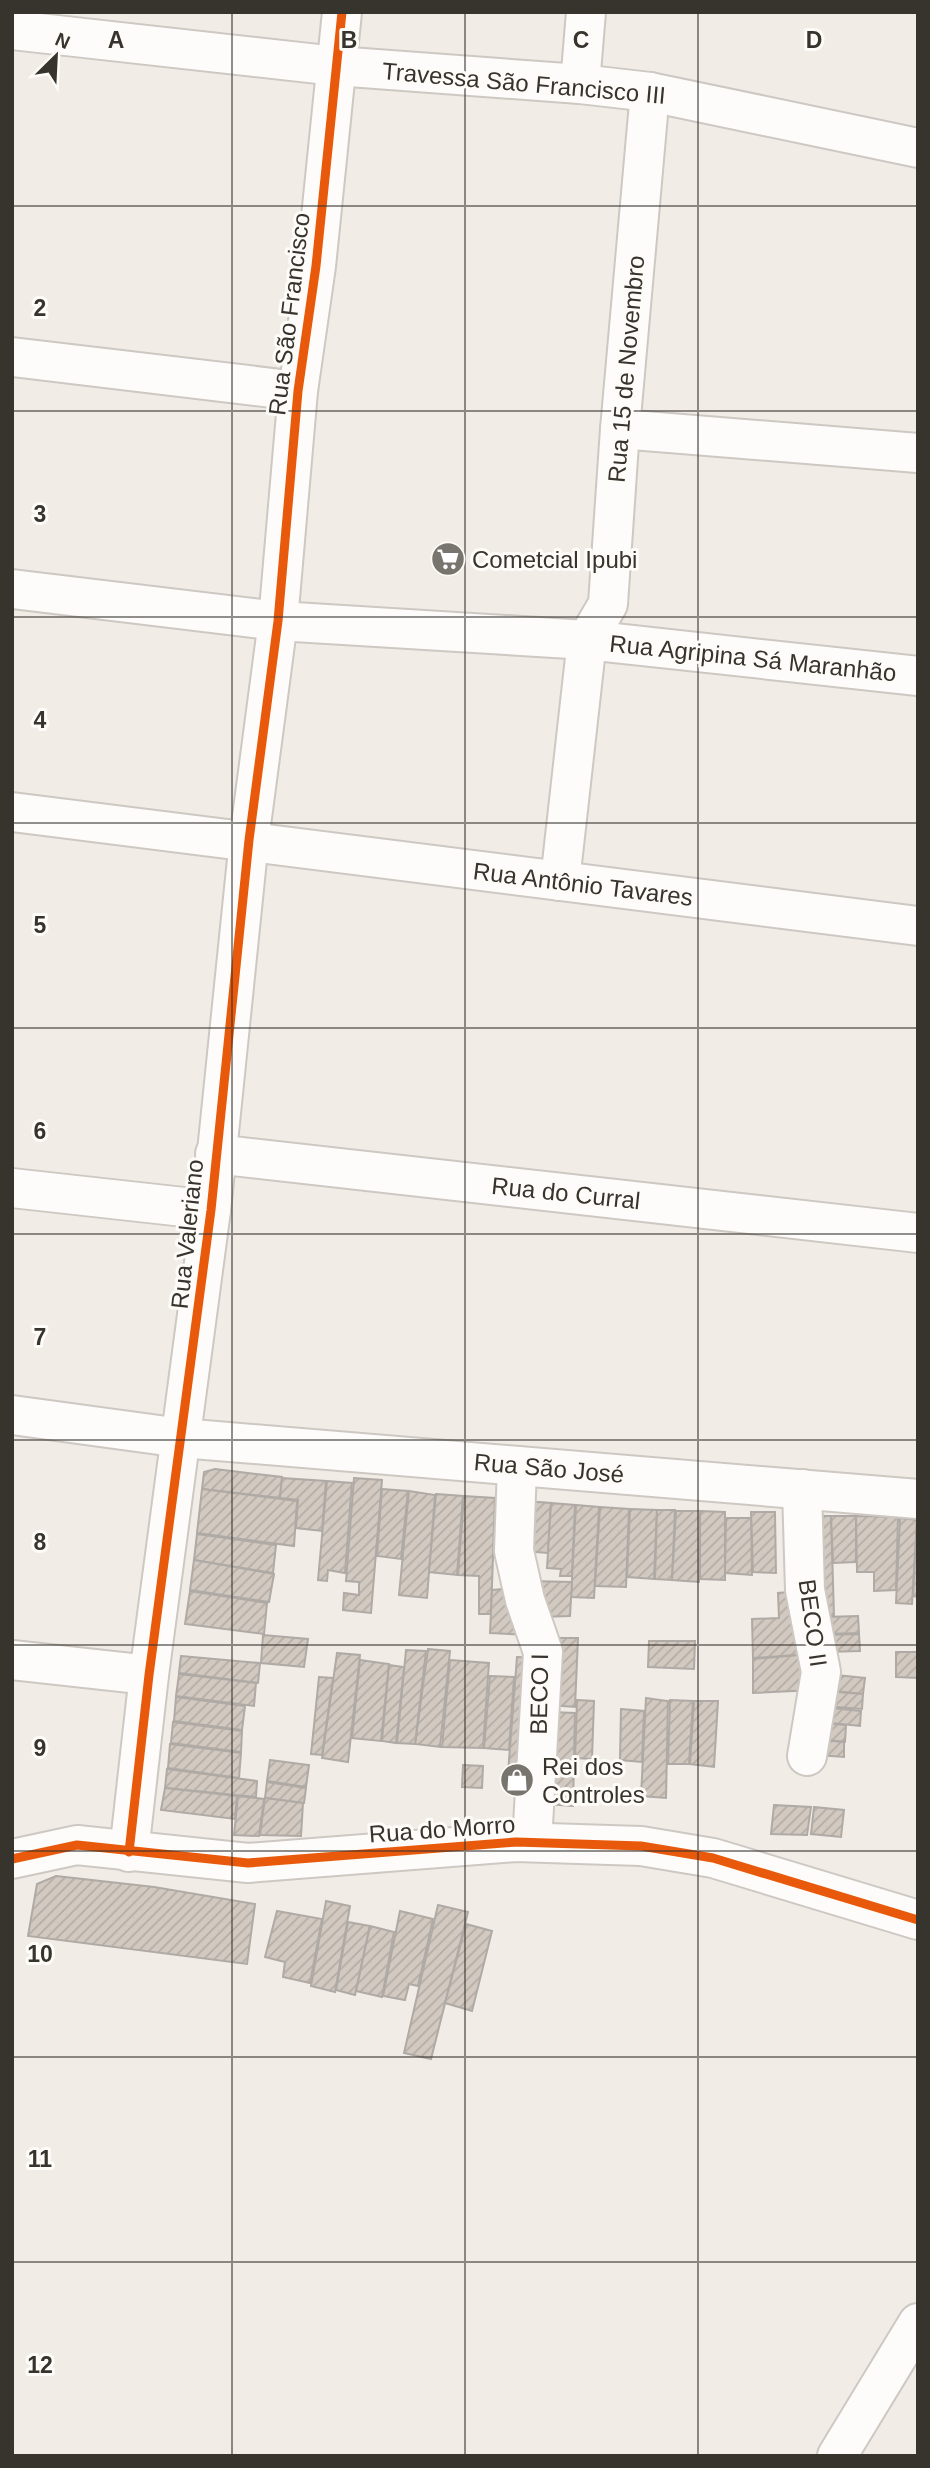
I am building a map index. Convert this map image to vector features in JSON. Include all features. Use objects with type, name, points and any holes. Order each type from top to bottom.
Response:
[{"type":"street","name":"Rua São Francisco","points":[[278,621],[298,391],[316,266],[342,12]]},
{"type":"street","points":[[580,84],[586,12]]},
{"type":"street","name":"Travessa São Francisco III","points":[[12,30],[336,66],[580,84],[650,92],[918,148]]},
{"type":"street","name":"Rua 15 de Novembro","points":[[587,640],[608,604],[620,429],[650,92]]},
{"type":"street","points":[[12,357],[298,391]]},
{"type":"street","points":[[620,429],[918,453]]},
{"type":"street","name":"Rua Agripina Sá Maranhão","points":[[12,589],[278,621],[587,640],[918,676]]},
{"type":"street","name":"Rua Valeriano","points":[[129,1852],[149,1675],[211,1210],[249,840],[278,621]]},
{"type":"street","points":[[560,881],[587,640]]},
{"type":"street","name":"Rua Antônio Tavares","points":[[12,812],[918,926]]},
{"type":"street","name":"Rua do Curral","points":[[215,1154],[918,1233]]},
{"type":"street","points":[[12,1188],[211,1210]]},
{"type":"street","name":"Rua São José","points":[[12,1415],[181,1438],[918,1499]]},
{"type":"street","name":"BECO I","points":[[517,1466],[514,1551],[526,1600],[543,1651],[532,1842]]},
{"type":"street","name":"BECO II","points":[[802,1489],[805,1590],[821,1672],[807,1756]]},
{"type":"street","points":[[12,1660],[149,1675]]},
{"type":"street","points":[[12,1830],[76,1845]]},
{"type":"street","name":"Rua do Morro","points":[[76,1845],[248,1863],[532,1842],[641,1846],[713,1858],[918,1920]]},
{"type":"street","points":[[12,1859],[76,1845]]},
{"type":"street","points":[[837,2456],[918,2323]]},
{"type":"building","points":[[215,1469],[282,1477],[280,1498],[202,1489],[204,1472]]},
{"type":"building","points":[[282,1478],[326,1481],[322,1531],[296,1528],[298,1500],[280,1498]]},
{"type":"building","points":[[354,1478],[382,1480],[371,1613],[343,1610],[344,1593],[359,1595],[359,1582],[346,1581]]},
{"type":"building","points":[[327,1481],[352,1483],[345,1573],[328,1570],[327,1581],[318,1580]]},
{"type":"building","points":[[202,1489],[297,1501],[294,1546],[197,1533]]},
{"type":"building","points":[[382,1489],[408,1491],[401,1559],[377,1556]]},
{"type":"building","points":[[409,1491],[435,1495],[427,1598],[399,1595]]},
{"type":"building","points":[[436,1494],[463,1496],[457,1575],[429,1572]]},
{"type":"building","points":[[464,1496],[495,1498],[491,1614],[479,1614],[479,1576],[458,1575]]},
{"type":"building","points":[[525,1501],[551,1503],[548,1553],[522,1551]]},
{"type":"building","points":[[551,1503],[575,1505],[572,1576],[560,1576],[561,1569],[547,1568]]},
{"type":"building","points":[[576,1505],[599,1507],[594,1598],[571,1597]]},
{"type":"building","points":[[600,1507],[629,1509],[626,1587],[595,1586]]},
{"type":"building","points":[[630,1509],[657,1510],[654,1579],[627,1577]]},
{"type":"building","points":[[657,1510],[675,1510],[672,1580],[655,1579]]},
{"type":"building","points":[[676,1511],[700,1511],[699,1582],[672,1580]]},
{"type":"building","points":[[700,1511],[725,1512],[725,1580],[700,1579]]},
{"type":"building","points":[[751,1512],[775,1512],[776,1573],[753,1572]]},
{"type":"building","points":[[809,1516],[831,1516],[834,1616],[816,1616]]},
{"type":"building","points":[[831,1516],[856,1516],[856,1562],[833,1563]]},
{"type":"building","points":[[856,1516],[898,1517],[896,1590],[874,1591],[874,1572],[857,1572]]},
{"type":"building","points":[[726,1518],[751,1518],[752,1575],[725,1573]]},
{"type":"building","points":[[900,1518],[917,1520],[912,1604],[896,1603]]},
{"type":"building","points":[[918,1520],[918,1597],[913,1596]]},
{"type":"building","points":[[197,1534],[276,1545],[273,1573],[194,1560]]},
{"type":"building","points":[[194,1560],[274,1574],[269,1602],[190,1590]]},
{"type":"building","points":[[529,1581],[572,1582],[570,1616],[539,1617]]},
{"type":"building","points":[[516,1588],[531,1635],[490,1633],[492,1590]]},
{"type":"building","points":[[190,1591],[267,1603],[264,1634],[185,1624]]},
{"type":"building","points":[[801,1591],[811,1654],[753,1658],[752,1619],[779,1618],[778,1593]]},
{"type":"building","points":[[858,1616],[859,1633],[824,1634],[824,1617]]},
{"type":"building","points":[[859,1634],[860,1651],[825,1652],[825,1635]]},
{"type":"building","points":[[263,1635],[308,1639],[304,1667],[261,1663]]},
{"type":"building","points":[[551,1638],[578,1638],[575,1707],[550,1705]]},
{"type":"building","points":[[649,1641],[695,1641],[694,1669],[648,1667]]},
{"type":"building","points":[[428,1649],[450,1651],[440,1747],[415,1744]]},
{"type":"building","points":[[406,1650],[426,1651],[415,1744],[397,1743]]},
{"type":"building","points":[[896,1652],[918,1652],[918,1678],[896,1677]]},
{"type":"building","points":[[337,1653],[360,1655],[348,1762],[322,1758]]},
{"type":"building","points":[[811,1654],[814,1690],[753,1693],[753,1659]]},
{"type":"building","points":[[181,1656],[260,1663],[258,1683],[179,1673]]},
{"type":"building","points":[[517,1657],[536,1658],[527,1786],[507,1786]]},
{"type":"building","points":[[360,1660],[389,1664],[381,1741],[352,1738]]},
{"type":"building","points":[[450,1660],[489,1663],[483,1748],[442,1747]]},
{"type":"building","points":[[389,1665],[404,1667],[396,1743],[382,1741]]},
{"type":"building","points":[[179,1674],[256,1683],[254,1706],[176,1696]]},
{"type":"building","points":[[826,1674],[865,1678],[863,1694],[824,1690]]},
{"type":"building","points":[[490,1676],[514,1677],[509,1750],[484,1748]]},
{"type":"building","points":[[319,1677],[333,1678],[322,1755],[311,1754]]},
{"type":"building","points":[[824,1691],[863,1694],[862,1709],[823,1706]]},
{"type":"building","points":[[176,1697],[245,1706],[242,1730],[174,1721]]},
{"type":"building","points":[[646,1698],[668,1701],[666,1798],[641,1796]]},
{"type":"building","points":[[577,1700],[594,1701],[592,1759],[575,1758]]},
{"type":"building","points":[[670,1700],[693,1701],[689,1764],[668,1764]]},
{"type":"building","points":[[694,1701],[718,1701],[714,1767],[690,1764]]},
{"type":"building","points":[[822,1707],[861,1711],[860,1726],[821,1722]]},
{"type":"building","points":[[621,1709],[644,1711],[642,1762],[620,1760]]},
{"type":"building","points":[[551,1712],[575,1713],[573,1806],[546,1804]]},
{"type":"building","points":[[173,1722],[242,1731],[241,1752],[171,1743]]},
{"type":"building","points":[[821,1723],[846,1725],[845,1742],[819,1739]]},
{"type":"building","points":[[819,1740],[844,1742],[844,1757],[818,1755]]},
{"type":"building","points":[[170,1744],[241,1753],[239,1778],[168,1768]]},
{"type":"building","points":[[270,1760],[309,1765],[306,1787],[267,1781]]},
{"type":"building","points":[[463,1765],[483,1766],[482,1788],[462,1787]]},
{"type":"building","points":[[167,1769],[257,1781],[256,1797],[165,1788]]},
{"type":"building","points":[[267,1782],[306,1788],[304,1803],[265,1798]]},
{"type":"building","points":[[165,1788],[237,1796],[235,1819],[161,1810]]},
{"type":"building","points":[[238,1796],[264,1799],[259,1836],[234,1835]]},
{"type":"building","points":[[265,1798],[303,1803],[301,1836],[260,1835]]},
{"type":"building","points":[[774,1805],[811,1807],[807,1835],[771,1834]]},
{"type":"building","points":[[814,1807],[844,1810],[841,1837],[811,1834]]},
{"type":"building","points":[[56,1876],[154,1887],[255,1904],[247,1964],[28,1936],[37,1884]]},
{"type":"building","points":[[326,1901],[350,1906],[335,1992],[311,1986]]},
{"type":"building","points":[[438,1905],[468,1912],[431,2059],[404,2053]]},
{"type":"building","points":[[277,1911],[322,1919],[310,1983],[283,1977],[285,1962],[265,1957]]},
{"type":"building","points":[[400,1911],[433,1919],[418,1986],[409,1984],[405,2000],[383,1996]]},
{"type":"building","points":[[348,1922],[370,1926],[355,1995],[336,1990]]},
{"type":"building","points":[[466,1924],[492,1931],[472,2011],[445,2003]]},
{"type":"building","points":[[370,1926],[394,1932],[382,1997],[356,1991]]},
{"type":"cycle path","points":[[129,1852],[149,1675],[211,1210],[249,840],[278,621],[298,391],[316,266],[342,12]]},
{"type":"cycle path","points":[[12,1859],[77,1845],[248,1863],[516,1842],[641,1846],[713,1858],[918,1920]]},
{"type":"place","name":"Cometcial Ipubi","points":[[448,559]]},
{"type":"place","name":"Rei dos Controles","points":[[517,1780]]}]
